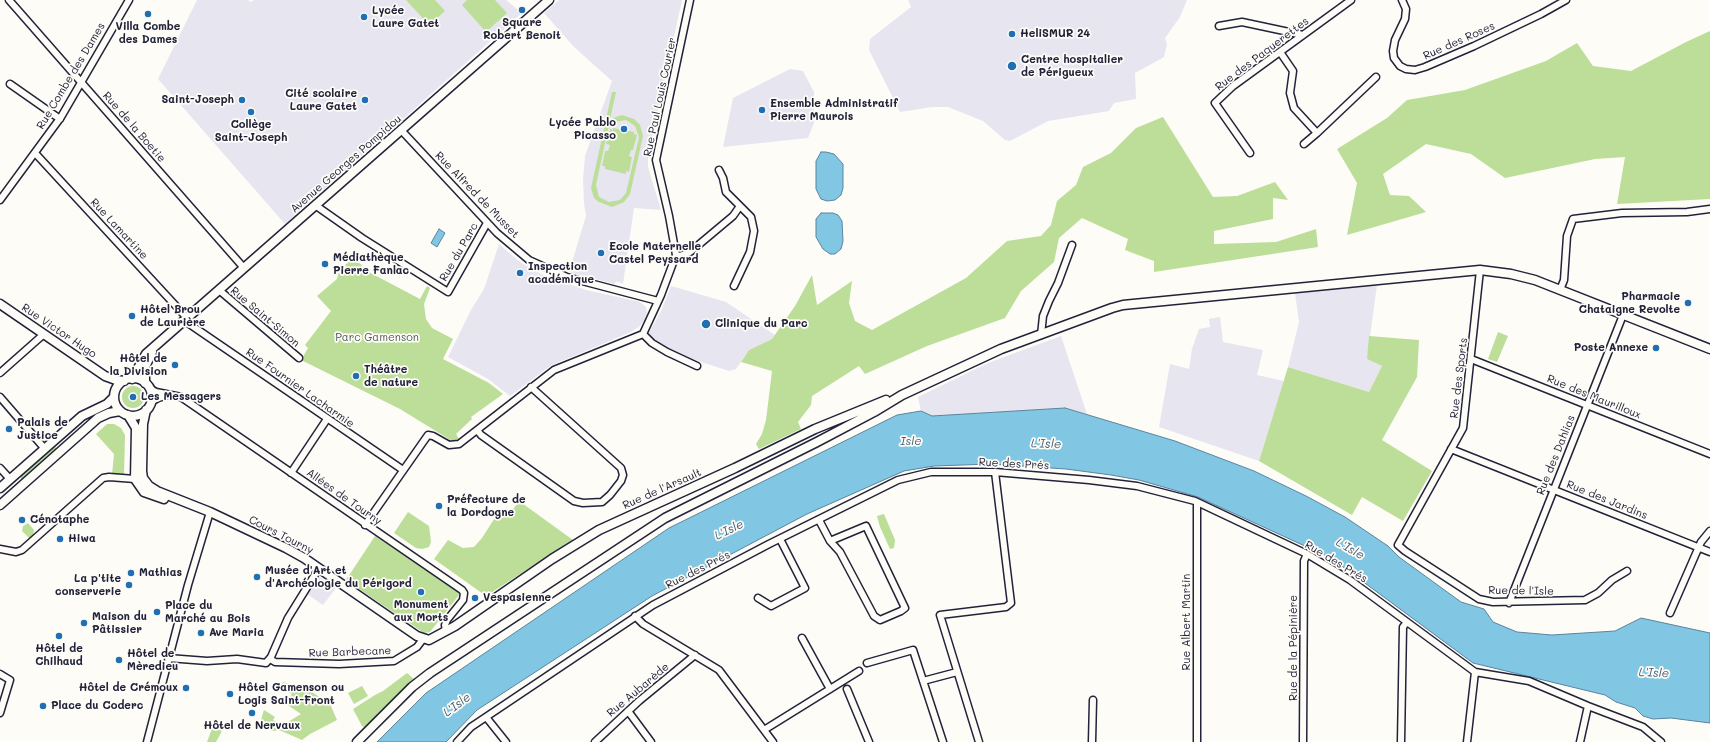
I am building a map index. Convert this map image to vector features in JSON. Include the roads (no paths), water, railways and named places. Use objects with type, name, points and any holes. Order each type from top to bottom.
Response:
[{"type":"main road","name":"Avenue Georges Pompidou","points":[[128,380],[143,357],[549,0]]},
{"type":"main road","points":[[357,742],[412,687],[430,673],[665,518],[827,436],[902,395],[1002,349],[1102,311],[1123,305],[1480,270],[1511,274],[1535,280],[1710,350]]},
{"type":"main road","name":"Rue Victor Hugo","points":[[0,304],[105,376],[113,379],[128,380]]},
{"type":"main road","name":"Avenue Georges Pompidou","points":[[147,386],[144,371],[146,362],[158,344]]},
{"type":"main road","name":"Rue Victor Hugo","points":[[105,376],[115,394]]},
{"type":"main road","points":[[0,488],[82,416],[107,404],[115,394],[120,383],[138,379],[147,386],[151,402],[146,410],[138,415],[128,415],[120,411],[116,405],[115,394]]},
{"type":"main road","name":"Rue de l'Arsault","points":[[446,630],[552,559],[599,530],[742,465],[825,424],[902,395]]},
{"type":"main road","name":"Cours Tourny","points":[[146,410],[143,424],[142,471],[146,483],[157,491],[206,510],[286,548],[319,568],[423,639]]},
{"type":"main road","points":[[0,505],[98,418],[111,412],[120,411]]},
{"type":"main road","points":[[128,415],[136,428],[135,479]]},
{"type":"main road","points":[[825,424],[835,425],[838,430]]},
{"type":"main road","points":[[815,429],[824,432],[827,436]]},
{"type":"main road","name":"Cours Tourny","points":[[135,479],[140,488],[149,494],[206,510]]},
{"type":"main road","points":[[423,639],[429,640],[446,630]]},
{"type":"street","name":"Rue de la Boetie","points":[[9,0],[244,268]]},
{"type":"street","name":"Rue Combe des Dames","points":[[0,200],[60,119],[129,0]]},
{"type":"street","name":"Rue Paul Louis Courier","points":[[676,256],[671,222],[656,160],[690,0]]},
{"type":"street","name":"Rue des Paquerettes","points":[[1250,153],[1215,103],[1233,86],[1351,0]]},
{"type":"street","name":"Rue des Roses","points":[[1405,1],[1405,19],[1396,40],[1393,51],[1394,58],[1400,66],[1406,69],[1415,70],[1426,67],[1474,46],[1541,14],[1566,0]]},
{"type":"street","points":[[1219,26],[1242,22],[1303,35]]},
{"type":"street","points":[[1280,52],[1293,71],[1290,93],[1294,108],[1317,133]]},
{"type":"street","points":[[1304,144],[1376,77]]},
{"type":"street","points":[[10,84],[60,119]]},
{"type":"street","name":"Rue Alfred de Musset","points":[[401,130],[487,223],[516,250],[542,266],[567,277],[658,301]]},
{"type":"street","name":"Rue Lamartine","points":[[35,153],[186,320]]},
{"type":"street","points":[[719,170],[723,178],[726,192],[751,217],[754,231],[750,252],[734,286]]},
{"type":"street","name":"Rue du Parc","points":[[316,205],[362,238],[448,292],[487,223]]},
{"type":"street","points":[[365,525],[428,435],[434,436],[449,444],[455,445],[464,442],[477,430],[554,370],[643,334],[676,256],[690,252],[733,216],[740,206]]},
{"type":"street","points":[[1560,290],[1564,280],[1567,236],[1573,219],[1622,213],[1681,213],[1710,209]]},
{"type":"street","points":[[1041,335],[1043,316],[1058,283],[1072,245]]},
{"type":"street","name":"Rue des Sports","points":[[1398,544],[1463,428],[1480,270]]},
{"type":"street","name":"Rue Saint-Simon","points":[[219,290],[299,358]]},
{"type":"street","name":"Rue des Dahlias","points":[[1509,603],[1623,315]]},
{"type":"street","name":"Rue Fournier Lacharmie","points":[[186,320],[327,419],[403,470]]},
{"type":"street","points":[[0,373],[44,334]]},
{"type":"street","points":[[643,334],[652,343],[667,352],[697,366]]},
{"type":"street","name":"Rue des Maurilloux","points":[[1471,359],[1710,454]]},
{"type":"street","name":"Allées de Tourny","points":[[147,386],[156,392],[175,395],[185,399],[464,593],[461,604],[445,625],[446,630]]},
{"type":"street","points":[[477,430],[481,435],[574,501],[583,503],[602,502],[610,495],[621,481],[623,475],[621,468],[531,387]]},
{"type":"street","points":[[151,402],[161,397],[175,395]]},
{"type":"street","points":[[0,397],[45,449]]},
{"type":"street","points":[[291,473],[327,419]]},
{"type":"street","name":"Rue des Jardins","points":[[1451,449],[1710,552]]},
{"type":"street","points":[[0,468],[10,479]]},
{"type":"street","name":"Rue des Prés","points":[[457,742],[471,728],[486,717],[653,605],[898,480],[931,472],[995,472],[1089,480],[1137,486],[1197,502],[1307,554],[1350,580],[1475,672],[1529,681],[1643,727],[1661,742]]},
{"type":"street","points":[[979,742],[940,615],[1006,607],[1010,603],[995,472]]},
{"type":"street","points":[[0,549],[16,552],[22,550],[103,478],[135,479]]},
{"type":"street","name":"Rue Albert Martin","points":[[1197,502],[1197,742]]},
{"type":"street","points":[[147,742],[200,541],[206,510]]},
{"type":"street","points":[[819,520],[830,541],[840,552],[874,616],[880,620],[902,611],[905,608],[866,526],[830,541]]},
{"type":"street","points":[[1670,613],[1698,547],[1710,531]]},
{"type":"street","points":[[758,598],[771,606],[805,588],[780,539]]},
{"type":"street","name":"Rue de l'Isle","points":[[1398,544],[1405,551],[1479,599],[1494,602],[1509,603],[1585,600],[1598,593],[1612,580],[1627,571]]},
{"type":"street","name":"Rue de la Pépinière","points":[[1303,742],[1304,561],[1307,554]]},
{"type":"street","points":[[268,661],[288,618],[319,568]]},
{"type":"street","points":[[635,616],[643,624],[719,670],[773,742]]},
{"type":"street","points":[[1401,742],[1403,627],[1407,622]]},
{"type":"street","points":[[802,638],[830,689]]},
{"type":"street","name":"Rue Barbecane","points":[[168,658],[198,661],[237,659],[339,664],[394,661],[416,647],[423,639]]},
{"type":"street","points":[[867,663],[913,650],[943,742]]},
{"type":"street","name":"Rue Aubarède","points":[[595,742],[628,711],[695,655]]},
{"type":"street","points":[[764,730],[859,671]]},
{"type":"street","points":[[923,681],[957,672]]},
{"type":"street","points":[[1467,742],[1475,672]]},
{"type":"street","points":[[0,674],[10,680],[0,713]]},
{"type":"street","points":[[847,689],[869,742]]},
{"type":"street","points":[[1092,700],[1092,742]]},
{"type":"street","points":[[1580,742],[1588,706]]},
{"type":"street","points":[[628,711],[651,742]]},
{"type":"street","points":[[486,717],[506,742]]},
{"type":"water","points":[[821,152],[834,154],[843,164],[843,188],[841,195],[835,200],[827,201],[821,199],[816,189],[816,161]]},
{"type":"water","points":[[821,213],[833,213],[838,215],[842,221],[843,241],[841,249],[835,254],[830,254],[823,249],[816,237],[816,219]]},
{"type":"water","points":[[439,229],[445,233],[437,247],[431,243]]},
{"type":"water","points":[[1065,408],[1175,441],[1254,471],[1306,496],[1345,517],[1388,546],[1399,557],[1461,602],[1484,609],[1493,622],[1517,632],[1552,635],[1615,631],[1641,618],[1710,633],[1710,723],[1671,718],[1653,719],[1643,716],[1635,708],[1616,702],[1605,695],[1473,663],[1331,558],[1198,497],[1139,480],[1111,475],[1066,469],[991,464],[934,466],[904,471],[807,514],[652,596],[477,710],[446,742],[377,742],[426,693],[669,528],[897,415],[921,411],[932,416]]},
{"type":"place","name":"Square Robert Benoit","points":[[522,10]]},
{"type":"place","name":"Villa Combe des Dames","points":[[148,14]]},
{"type":"place","name":"Lycée Laure Gatet","points":[[364,17]]},
{"type":"place","name":"HeliSMUR 24","points":[[1012,34]]},
{"type":"place","name":"Centre hospitalier de Périgueux","points":[[1012,66]]},
{"type":"place","name":"Saint-Joseph","points":[[242,100]]},
{"type":"place","name":"Cité scolaire Laure Gatet","points":[[365,100]]},
{"type":"place","name":"Ensemble Administratif Pierre Maurois","points":[[762,110]]},
{"type":"place","name":"Collège Saint-Joseph","points":[[251,112]]},
{"type":"place","name":"Lycée Pablo Picasso","points":[[624,129]]},
{"type":"place","name":"Ecole Maternelle Castel Peyssard","points":[[601,253]]},
{"type":"place","name":"Médiathèque Pierre Fanlac","points":[[325,264]]},
{"type":"place","name":"Inspection académique","points":[[520,273]]},
{"type":"place","name":"Pharmacie Chataigne Revolte","points":[[1688,303]]},
{"type":"place","name":"Hôtel Brou de Laurière","points":[[132,316]]},
{"type":"place","name":"Clinique du Parc","points":[[706,324]]},
{"type":"place","name":"Poste Annexe","points":[[1656,348]]},
{"type":"place","name":"Hôtel de la Division","points":[[175,365]]},
{"type":"place","name":"Théâtre de nature","points":[[356,376]]},
{"type":"place","name":"Les Messagers","points":[[133,397]]},
{"type":"place","name":"Palais de Justice","points":[[9,429]]},
{"type":"place","name":"Préfecture de la Dordogne","points":[[439,506]]},
{"type":"place","name":"Cénotaphe","points":[[22,520]]},
{"type":"place","name":"Hiwa","points":[[60,539]]},
{"type":"place","name":"Mathias","points":[[131,573]]},
{"type":"place","name":"Musée d'Art et d'Archéologie du Périgord","points":[[257,577]]},
{"type":"place","name":"La p'tite conserverie","points":[[129,585]]},
{"type":"place","name":"Monument aux Morts","points":[[421,592]]},
{"type":"place","name":"Vespasienne","points":[[475,598]]},
{"type":"place","name":"Place du Marché au Bois","points":[[157,612]]},
{"type":"place","name":"Maison du Pâtissier","points":[[84,623]]},
{"type":"place","name":"Ave Maria","points":[[201,633]]},
{"type":"place","name":"Hôtel de Chilhaud","points":[[59,636]]},
{"type":"place","name":"Hôtel de Mèredieu","points":[[119,660]]},
{"type":"place","name":"Hôtel de Crémoux","points":[[186,688]]},
{"type":"place","name":"Hôtel Gamenson ou Logis Saint-Front","points":[[230,694]]},
{"type":"place","name":"Place du Coderc","points":[[43,706]]},
{"type":"place","name":"Hôtel de Nervaux","points":[[252,713]]},
{"type":"park label","name":"Parc Gamenson","points":[[377,338]]},
{"type":"water label","name":"Isle","points":[[911,441]]},
{"type":"water label","name":"L'Isle","points":[[1046,444]]},
{"type":"water label","name":"L'Isle","points":[[729,530]]},
{"type":"water label","name":"L'Isle","points":[[1350,549]]},
{"type":"water label","name":"L'Isle","points":[[1654,673]]},
{"type":"water label","name":"L'Isle","points":[[457,705]]}]
